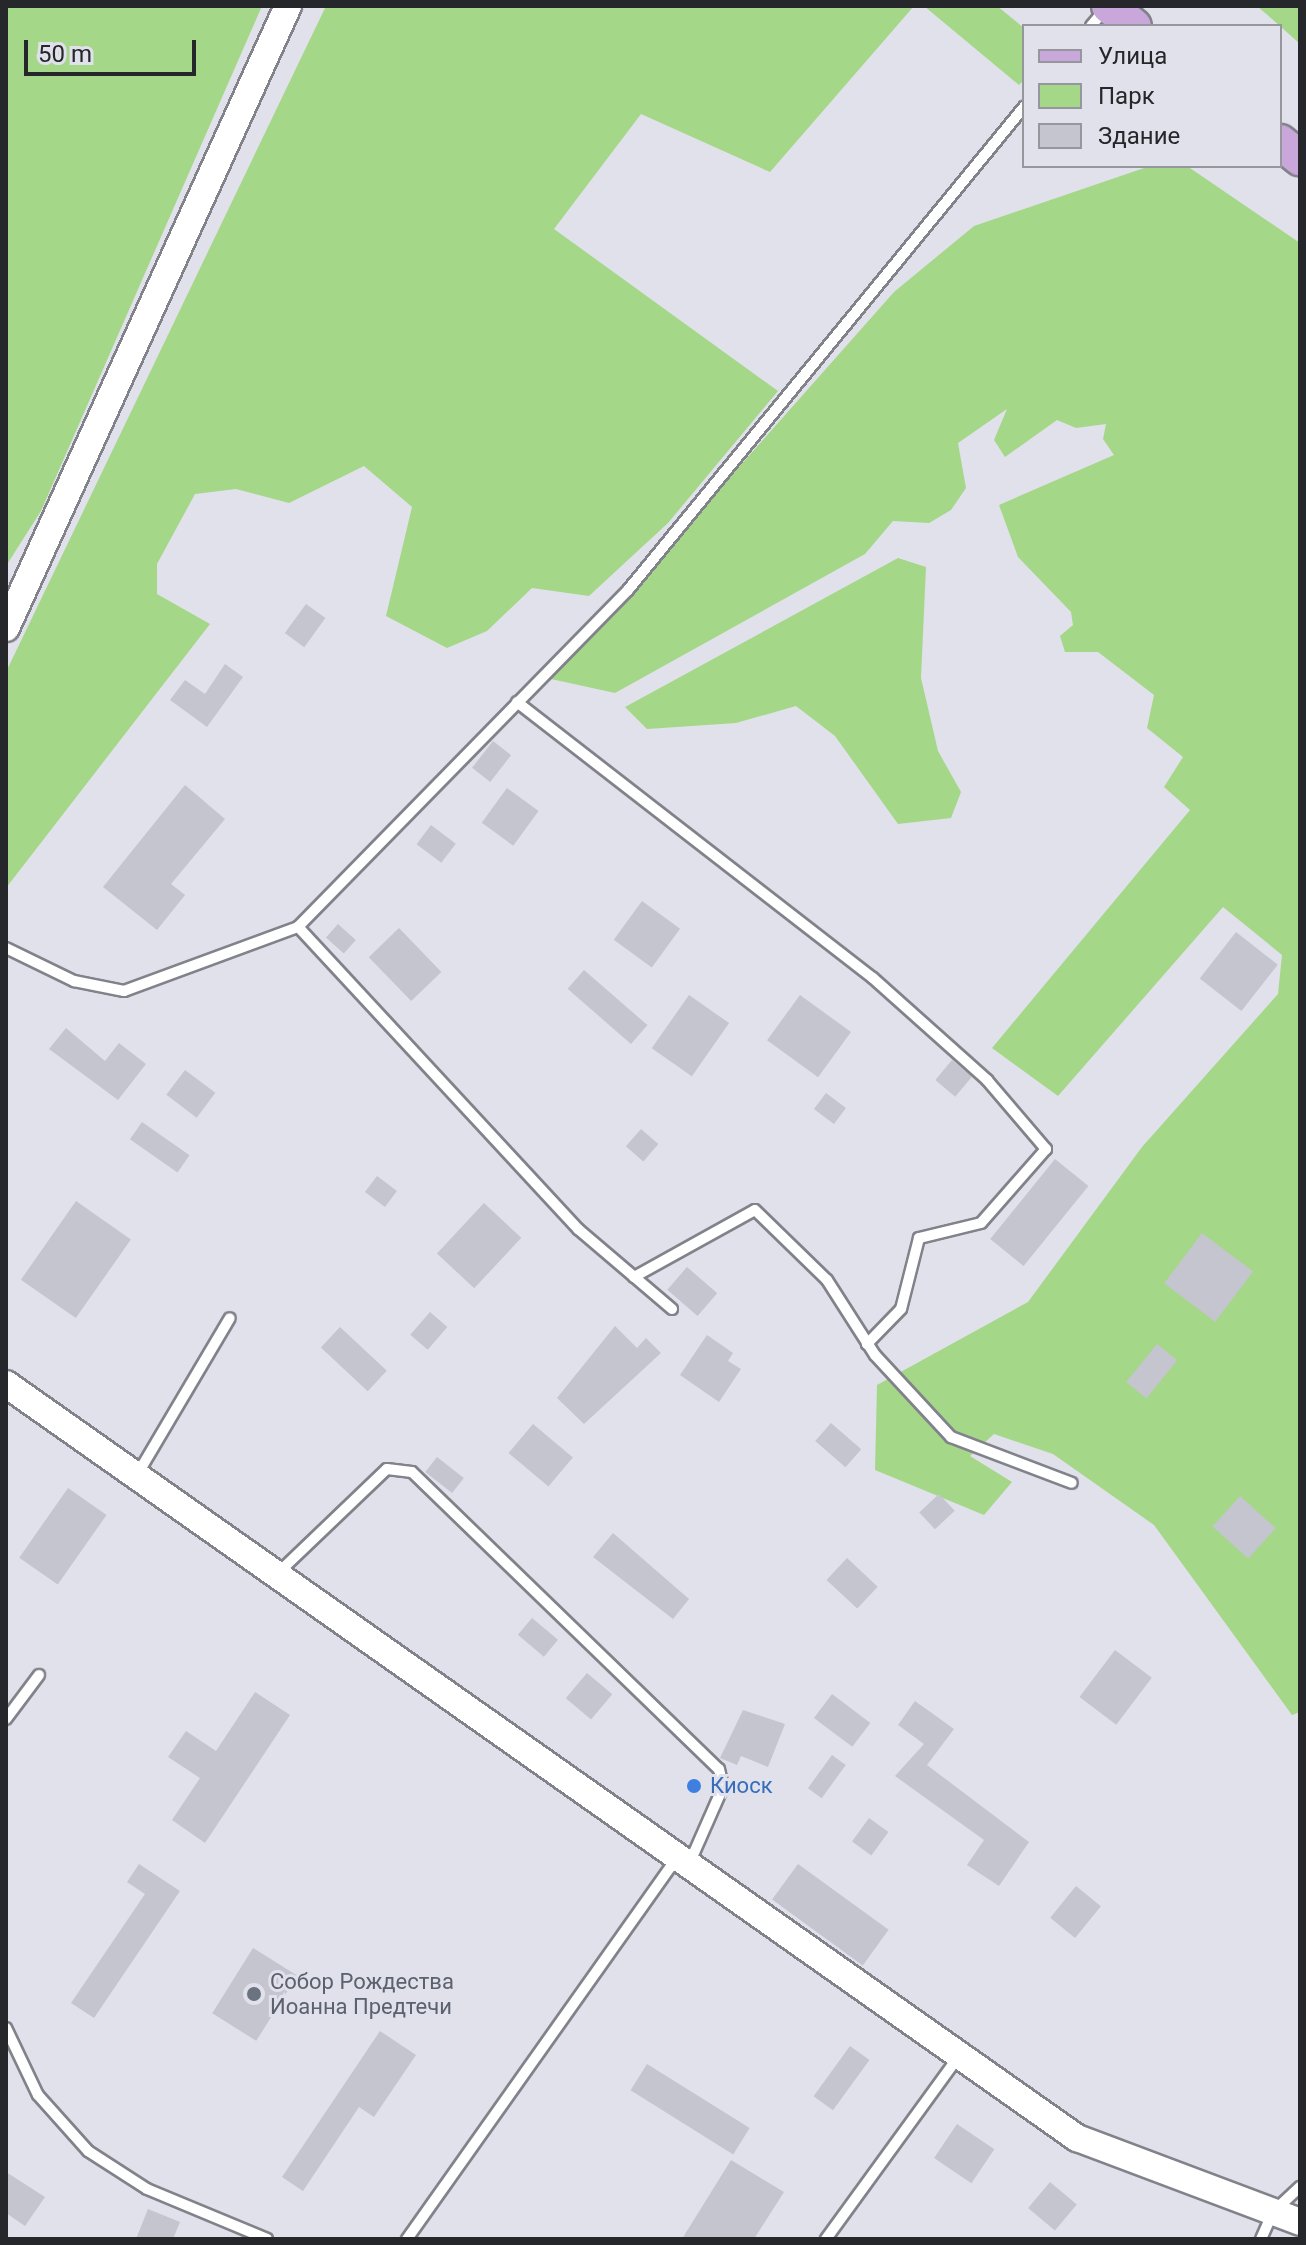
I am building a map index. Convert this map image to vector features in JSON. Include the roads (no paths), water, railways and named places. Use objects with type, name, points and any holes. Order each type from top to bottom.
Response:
[{"type":"main road","points":[[1108,6],[1131,24]]},
{"type":"main road","points":[[1282,144],[1300,158]]},
{"type":"street","points":[[6,628],[288,6]]},
{"type":"street","points":[[6,1384],[1077,2138],[1300,2222]]},
{"type":"lane","points":[[1093,24],[1108,6]]},
{"type":"lane","points":[[6,948],[74,981],[124,991],[298,927],[628,590],[1022,109]]},
{"type":"lane","points":[[517,702],[873,978],[987,1080],[1046,1149],[981,1223],[919,1238],[901,1309],[867,1344]]},
{"type":"lane","points":[[298,927],[458,1105],[634,1277],[672,1309]]},
{"type":"lane","points":[[634,1277],[755,1210],[827,1280],[867,1344],[951,1437],[1072,1483]]},
{"type":"lane","points":[[136,1476],[230,1318]]},
{"type":"lane","points":[[276,1575],[387,1469],[412,1472],[719,1769],[723,1787],[683,1861],[407,2239]]},
{"type":"lane","points":[[6,1719],[39,1675]]},
{"type":"lane","points":[[6,2028],[38,2095],[88,2151],[147,2189],[267,2239]]},
{"type":"lane","points":[[826,2239],[960,2055]]},
{"type":"lane","points":[[1261,2239],[1273,2212],[1300,2187]]},
{"type":"place","name":"Киоск","points":[[694,1786]]},
{"type":"place","name":"Собор Рождества Иоанна Предтечи","points":[[254,1994]]}]
